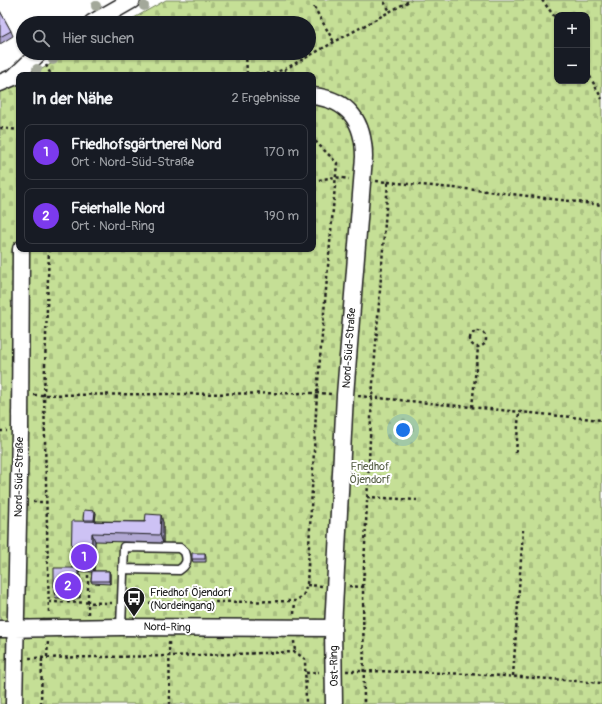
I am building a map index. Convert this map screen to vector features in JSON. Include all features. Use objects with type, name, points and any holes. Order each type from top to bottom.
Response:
[{"type":"street","points":[[104,16],[132,0]]},
{"type":"street","points":[[19,72],[31,60]]},
{"type":"street","points":[[0,83],[16,75]]},
{"type":"street","name":"Nord-Süd-Straße","points":[[316,97],[338,103],[351,114],[358,123],[364,143],[345,395],[333,628]]},
{"type":"street","name":"Nord-Süd-Straße","points":[[14,704],[15,658],[8,629],[20,394],[21,252]]},
{"type":"street","name":"Nord-Ring","points":[[8,629],[88,627],[333,628]]},
{"type":"street","name":"Ost-Ring","points":[[333,628],[334,704]]},
{"type":"lane","points":[[121,627],[123,603],[123,569],[124,546],[180,548],[185,552],[187,557],[187,562],[184,567],[179,570],[123,569]]},
{"type":"path","points":[[316,52],[411,0]]},
{"type":"path","points":[[542,0],[554,16]]},
{"type":"path","points":[[384,2],[390,11]]},
{"type":"path","points":[[314,7],[334,42]]},
{"type":"path","points":[[246,60],[247,72]]},
{"type":"path","points":[[276,72],[301,60]]},
{"type":"path","points":[[590,77],[602,99]]},
{"type":"path","points":[[0,128],[16,130]]},
{"type":"path","points":[[49,602],[123,603],[295,601],[303,596],[307,585],[317,393],[337,163],[316,142]]},
{"type":"path","points":[[316,180],[335,177],[362,181],[488,191],[602,205]]},
{"type":"path","points":[[364,704],[363,587],[367,496],[372,398],[388,182]]},
{"type":"path","points":[[47,657],[49,602],[44,395],[49,252]]},
{"type":"path","points":[[478,331],[485,334],[486,338],[484,345],[478,348],[471,344],[470,341],[472,334],[478,331]]},
{"type":"path","points":[[472,407],[478,348]]},
{"type":"path","points":[[20,394],[317,393],[602,420]]},
{"type":"path","points":[[516,453],[519,412]]},
{"type":"path","points":[[367,496],[417,500]]},
{"type":"path","points":[[513,676],[523,530]]},
{"type":"path","points":[[88,574],[88,627]]},
{"type":"path","points":[[307,585],[363,587]]},
{"type":"path","points":[[169,627],[170,704]]},
{"type":"path","points":[[15,658],[170,656],[295,652],[305,659],[306,704]]},
{"type":"path","points":[[41,704],[42,658]]},
{"type":"path","points":[[306,673],[334,671],[448,672],[602,683]]},
{"type":"green space","name":"Friedhof Öjendorf","points":[[166,0],[602,0],[602,704],[0,704],[0,92],[16,84],[16,252],[316,252],[316,72],[36,72],[58,60],[316,60],[316,16],[137,16]]},
{"type":"building","points":[[0,11],[11,31],[0,37]]},
{"type":"building","points":[[84,510],[95,511],[94,520],[83,520]]},
{"type":"building","points":[[146,514],[161,515],[160,535],[92,533],[91,564],[71,563],[72,521],[145,522]]},
{"type":"building","points":[[192,553],[205,553],[205,559],[192,559]]},
{"type":"building","points":[[54,568],[78,568],[78,593],[54,593]]},
{"type":"building","points":[[92,571],[109,571],[109,581],[91,581]]},
{"type":"place","name":"Friedhofsgärtnerei Nord","points":[[84,557]]},
{"type":"place","name":"Feierhalle Nord","points":[[68,586]]},
{"type":"place","name":"Friedhof Öjendorf (Nordeingang)","points":[[134,618]]}]
